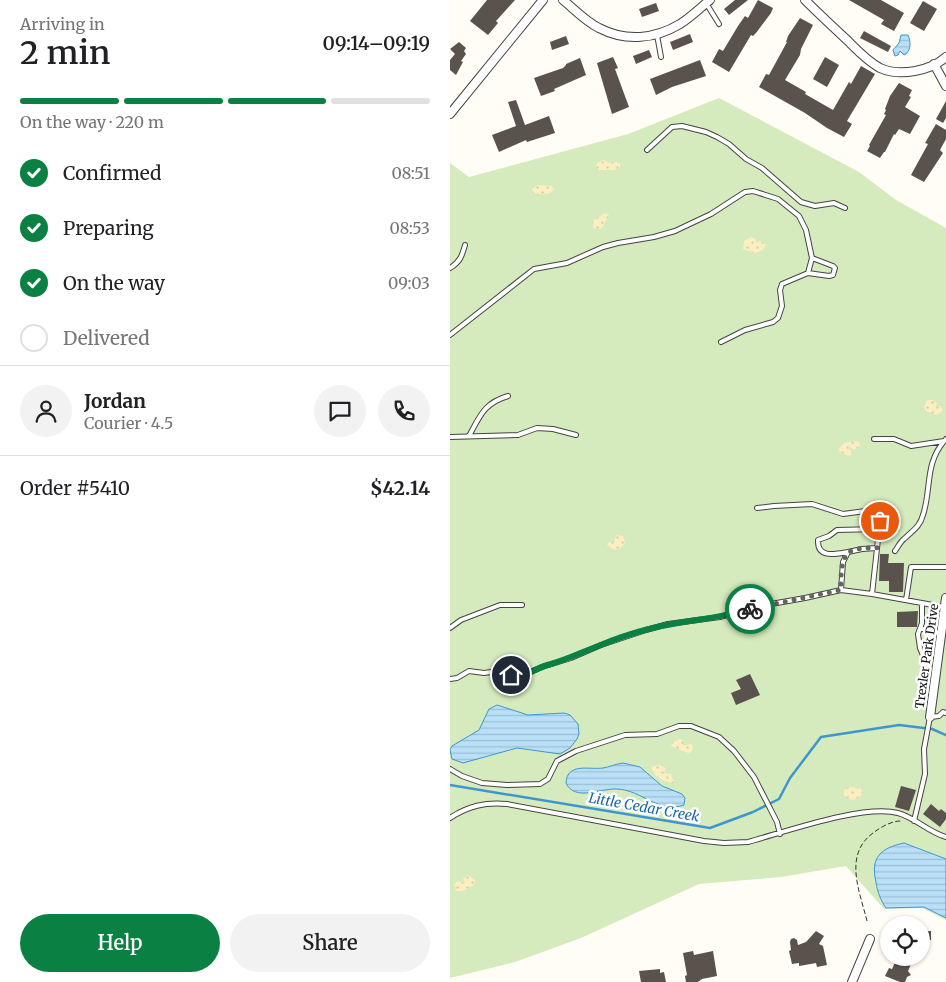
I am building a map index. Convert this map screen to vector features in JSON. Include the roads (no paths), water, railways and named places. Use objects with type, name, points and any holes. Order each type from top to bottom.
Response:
[{"type":"street","points":[[450,114],[543,0]]},
{"type":"street","points":[[563,0],[599,28],[624,36],[634,37],[656,35],[680,24],[708,2]]},
{"type":"street","points":[[805,0],[859,52],[879,67],[888,71],[907,72],[934,64],[946,57]]},
{"type":"street","points":[[934,64],[946,86]]},
{"type":"street","name":"Trexler Park Drive","points":[[929,720],[946,598]]},
{"type":"street","points":[[852,982],[870,940]]},
{"type":"lane","points":[[708,2],[719,24]]},
{"type":"lane","points":[[656,35],[661,57]]},
{"type":"lane","points":[[647,150],[672,127],[682,126],[706,132],[729,144],[746,159],[762,168],[801,202],[815,206],[834,203],[845,208]]},
{"type":"lane","points":[[450,335],[534,269],[567,263],[603,247],[675,231],[710,214],[745,192],[753,191],[778,199],[793,210],[803,222],[812,258],[808,273]]},
{"type":"lane","points":[[450,268],[461,258],[465,245]]},
{"type":"lane","points":[[721,342],[745,330],[773,322],[778,318],[781,312],[782,284],[785,282],[808,273],[834,275],[836,272],[833,266],[812,258]]},
{"type":"lane","points":[[468,436],[478,417],[487,406],[496,400],[508,396]]},
{"type":"lane","points":[[450,436],[518,435],[537,428],[552,429],[576,435]]},
{"type":"lane","points":[[874,439],[894,439],[911,446],[945,440]]},
{"type":"lane","points":[[895,552],[903,540],[917,528],[923,517],[930,470],[945,440]]},
{"type":"lane","points":[[757,508],[812,504],[843,514],[873,510],[878,514],[880,521],[872,594]]},
{"type":"lane","points":[[877,548],[862,548],[848,552],[825,554],[820,551],[817,543],[818,540],[829,536],[837,530],[878,528]]},
{"type":"lane","points":[[841,590],[843,562],[848,552]]},
{"type":"lane","points":[[906,600],[911,568],[946,567]]},
{"type":"lane","points":[[450,679],[476,671],[484,673],[498,671],[511,675],[524,675],[601,645],[668,624],[720,617],[760,606],[841,590],[945,607]]},
{"type":"lane","points":[[922,603],[922,623],[918,634],[920,648],[926,660]]},
{"type":"lane","points":[[450,628],[462,620],[500,605],[522,606]]},
{"type":"lane","points":[[920,628],[941,634]]},
{"type":"lane","points":[[914,821],[925,774],[924,749],[929,720],[943,712],[946,713]]},
{"type":"lane","points":[[450,769],[462,776],[482,783],[508,785],[540,784],[548,779],[557,761],[571,753],[625,735],[657,734],[679,726],[691,726],[714,734],[729,744],[754,777],[777,822],[780,834]]},
{"type":"lane","points":[[450,818],[475,805],[496,803],[724,843],[748,842],[832,820],[882,810],[899,813],[936,834],[946,837]]},
{"type":"water","points":[[901,35],[908,35],[910,48],[906,54],[904,55],[900,51],[895,56],[893,50],[899,43]]},
{"type":"water","points":[[497,705],[528,715],[564,713],[570,715],[578,724],[579,734],[570,748],[560,754],[517,748],[463,763],[452,759],[450,750],[452,746],[479,730],[489,709]]},
{"type":"water","points":[[623,763],[640,767],[662,786],[682,794],[685,798],[684,805],[675,807],[658,804],[626,790],[611,789],[589,793],[576,792],[570,789],[566,783],[570,772],[580,768],[603,768]]},
{"type":"water","points":[[904,843],[946,859],[946,918],[924,907],[886,908],[882,902],[877,889],[876,860],[883,851]]},
{"type":"waterway","name":"Little Cedar Creek","points":[[450,785],[710,828],[753,812],[779,799],[790,778],[821,737],[899,725],[932,729],[946,735]]}]
